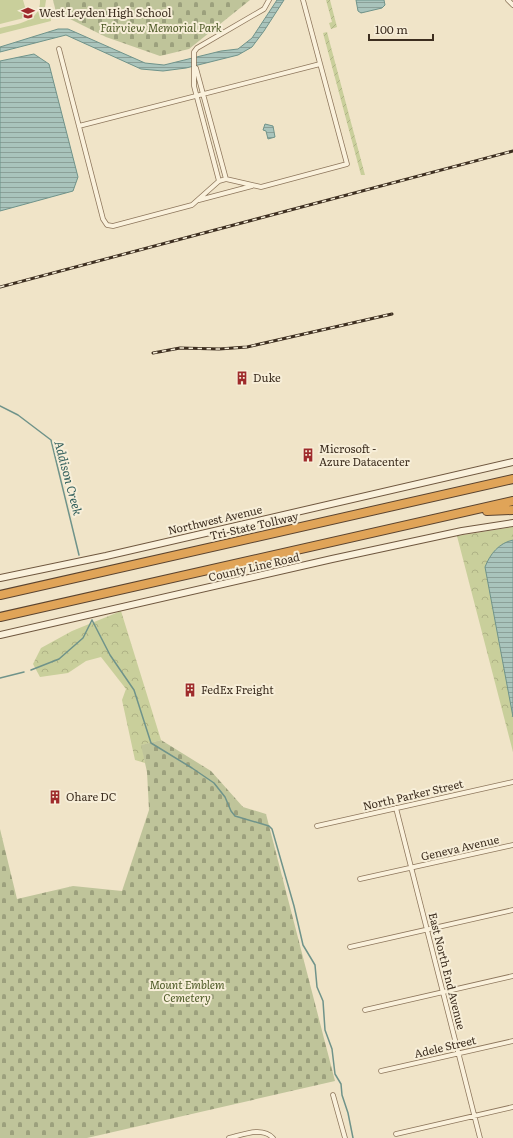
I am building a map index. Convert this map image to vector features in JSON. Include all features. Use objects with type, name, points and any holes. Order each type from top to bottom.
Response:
[{"type":"highway","name":"Tri-State Tollway","points":[[0,595],[513,479]]},
{"type":"highway","points":[[0,617],[513,501]]},
{"type":"highway","points":[[473,511],[513,510]]},
{"type":"street","points":[[219,181],[196,95],[194,52],[197,48],[264,9],[269,0]]},
{"type":"street","points":[[59,49],[107,225],[113,226],[192,205],[219,181],[226,179],[261,187],[347,164],[304,0]]},
{"type":"street","points":[[508,0],[513,5]]},
{"type":"street","points":[[79,126],[320,64]]},
{"type":"street","points":[[195,67],[226,179]]},
{"type":"street","points":[[197,201],[254,185]]},
{"type":"street","name":"Northwest Avenue","points":[[0,578],[106,556],[434,479],[513,462]]},
{"type":"street","name":"County Line Road","points":[[0,635],[347,556],[462,531],[513,523]]},
{"type":"street","name":"North Parker Street","points":[[317,826],[513,782]]},
{"type":"street","name":"East North End Avenue","points":[[396,808],[480,1138]]},
{"type":"street","name":"Geneva Avenue","points":[[360,879],[513,845]]},
{"type":"street","points":[[350,947],[513,910]]},
{"type":"street","points":[[365,1010],[513,976]]},
{"type":"street","name":"Adele Street","points":[[381,1071],[513,1041]]},
{"type":"street","points":[[333,1095],[345,1138]]},
{"type":"street","points":[[396,1134],[513,1107]]},
{"type":"street","points":[[228,1138],[260,1132],[268,1133],[272,1137]]},
{"type":"green space","points":[[0,0],[23,0],[28,17],[0,24]]},
{"type":"green space","points":[[40,0],[46,0],[41,17],[50,15],[51,21],[0,34],[0,28],[27,21],[37,13]]},
{"type":"green space","name":"Fairview Memorial Park","points":[[53,0],[250,0],[189,49],[160,56],[106,37],[56,12]]},
{"type":"green space","points":[[326,0],[330,0],[337,27],[331,29],[329,23],[332,22]]},
{"type":"green space","points":[[327,32],[365,175],[361,175],[323,33]]},
{"type":"green space","points":[[513,527],[513,752],[457,536]]},
{"type":"green space","points":[[121,611],[161,740],[142,745],[145,763],[135,760],[122,700],[126,689],[101,657],[86,661],[68,673],[40,677],[33,664],[41,648],[72,631]]},
{"type":"green space","name":"Mount Emblem Cemetery","points":[[161,740],[211,771],[243,807],[266,814],[335,1081],[87,1138],[0,1138],[0,829],[17,899],[73,886],[122,891],[149,810],[147,772],[141,745]]},
{"type":"water","points":[[277,0],[284,0],[252,47],[238,55],[186,68],[163,71],[141,69],[66,35],[0,52],[0,47],[58,29],[68,29],[145,63],[164,65],[221,51],[238,49],[252,38]]},
{"type":"water","points":[[356,0],[384,0],[385,5],[382,8],[361,13],[358,11]]},
{"type":"water","points":[[34,54],[49,64],[78,177],[73,191],[0,211],[0,61]]},
{"type":"water","points":[[265,124],[273,126],[275,137],[268,139],[266,131],[263,130]]},
{"type":"water","points":[[513,540],[513,717],[485,567],[499,546]]},
{"type":"waterway","name":"Addison Creek","points":[[0,406],[18,415],[51,440],[79,555]]},
{"type":"waterway","points":[[92,620],[110,655],[134,690],[151,743],[214,783],[225,797],[231,811],[235,816],[269,826],[272,829],[294,906],[303,945],[315,965],[317,987],[323,1001],[325,1030],[332,1049],[335,1074],[341,1084],[342,1095],[348,1113],[353,1138]]},
{"type":"waterway","name":"Addison Creek","points":[[31,670],[59,659],[83,638],[92,620]]},
{"type":"waterway","name":"Addison Creek","points":[[0,678],[24,672]]},
{"type":"railway","points":[[0,287],[513,151]]},
{"type":"railway","points":[[153,353],[180,348],[219,349],[247,347],[392,314]]},
{"type":"place","name":"West Leyden High School","points":[[28,13]]},
{"type":"place","name":"Duke","points":[[242,378]]},
{"type":"place","name":"Microsoft - Azure Datacenter","points":[[308,455]]},
{"type":"place","name":"FedEx Freight","points":[[190,690]]},
{"type":"place","name":"Ohare DC","points":[[55,797]]}]
